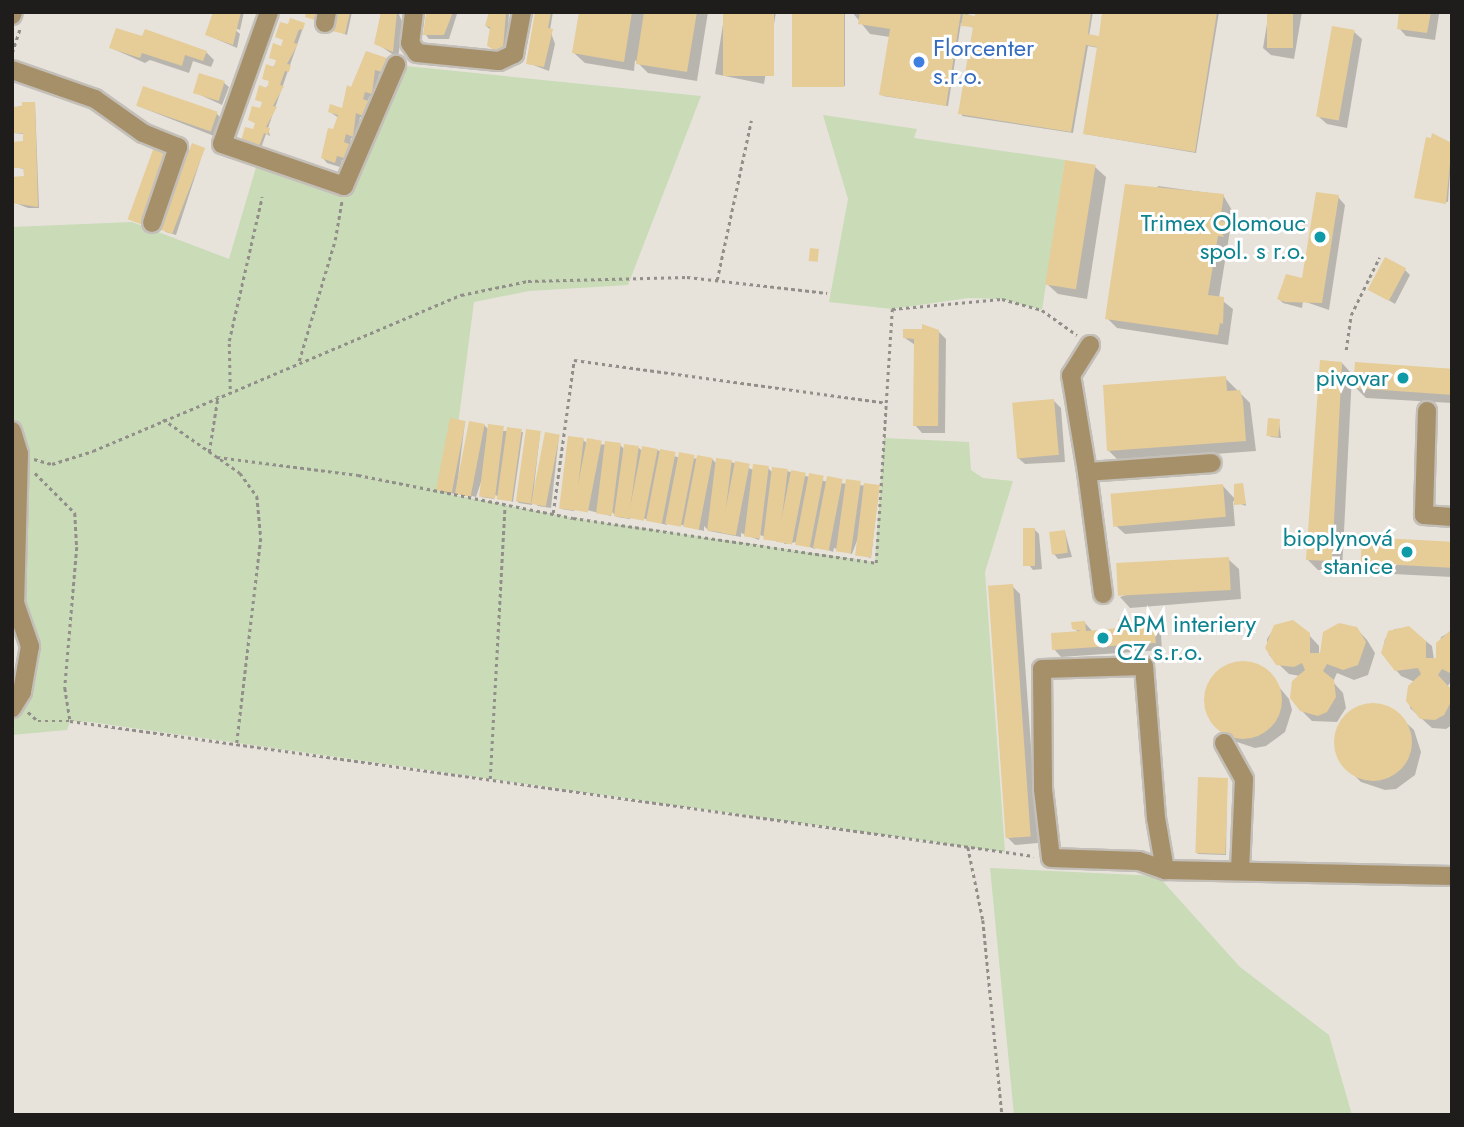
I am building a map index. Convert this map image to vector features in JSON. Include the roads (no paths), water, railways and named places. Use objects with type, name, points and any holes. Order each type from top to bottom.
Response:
[{"type":"street","points":[[269,12],[222,144],[344,186],[396,65]]},
{"type":"street","points":[[414,12],[410,43],[417,53],[504,61],[515,51],[522,12]]},
{"type":"street","points":[[12,70],[94,99],[143,132],[178,147],[152,223]]},
{"type":"street","points":[[1090,345],[1071,375],[1103,594]]},
{"type":"street","points":[[1427,411],[1424,514],[1452,517]]},
{"type":"street","points":[[12,430],[19,454],[14,606],[29,635],[16,704]]},
{"type":"street","points":[[1087,472],[1212,463]]},
{"type":"street","points":[[1166,870],[1156,818],[1144,666],[1042,669],[1043,789],[1051,858],[1139,860],[1166,870],[1452,876]]},
{"type":"street","points":[[1224,743],[1244,779],[1240,871]]},
{"type":"place","name":"Florcenter s.r.o.","points":[[919,62]]},
{"type":"place","name":"Trimex Olomouc spol. s r.o.","points":[[1320,237]]},
{"type":"place","name":"pivovar","points":[[1403,378]]},
{"type":"place","name":"bioplynová stanice","points":[[1407,552]]},
{"type":"place","name":"APM interiery CZ s.r.o.","points":[[1103,638]]}]
